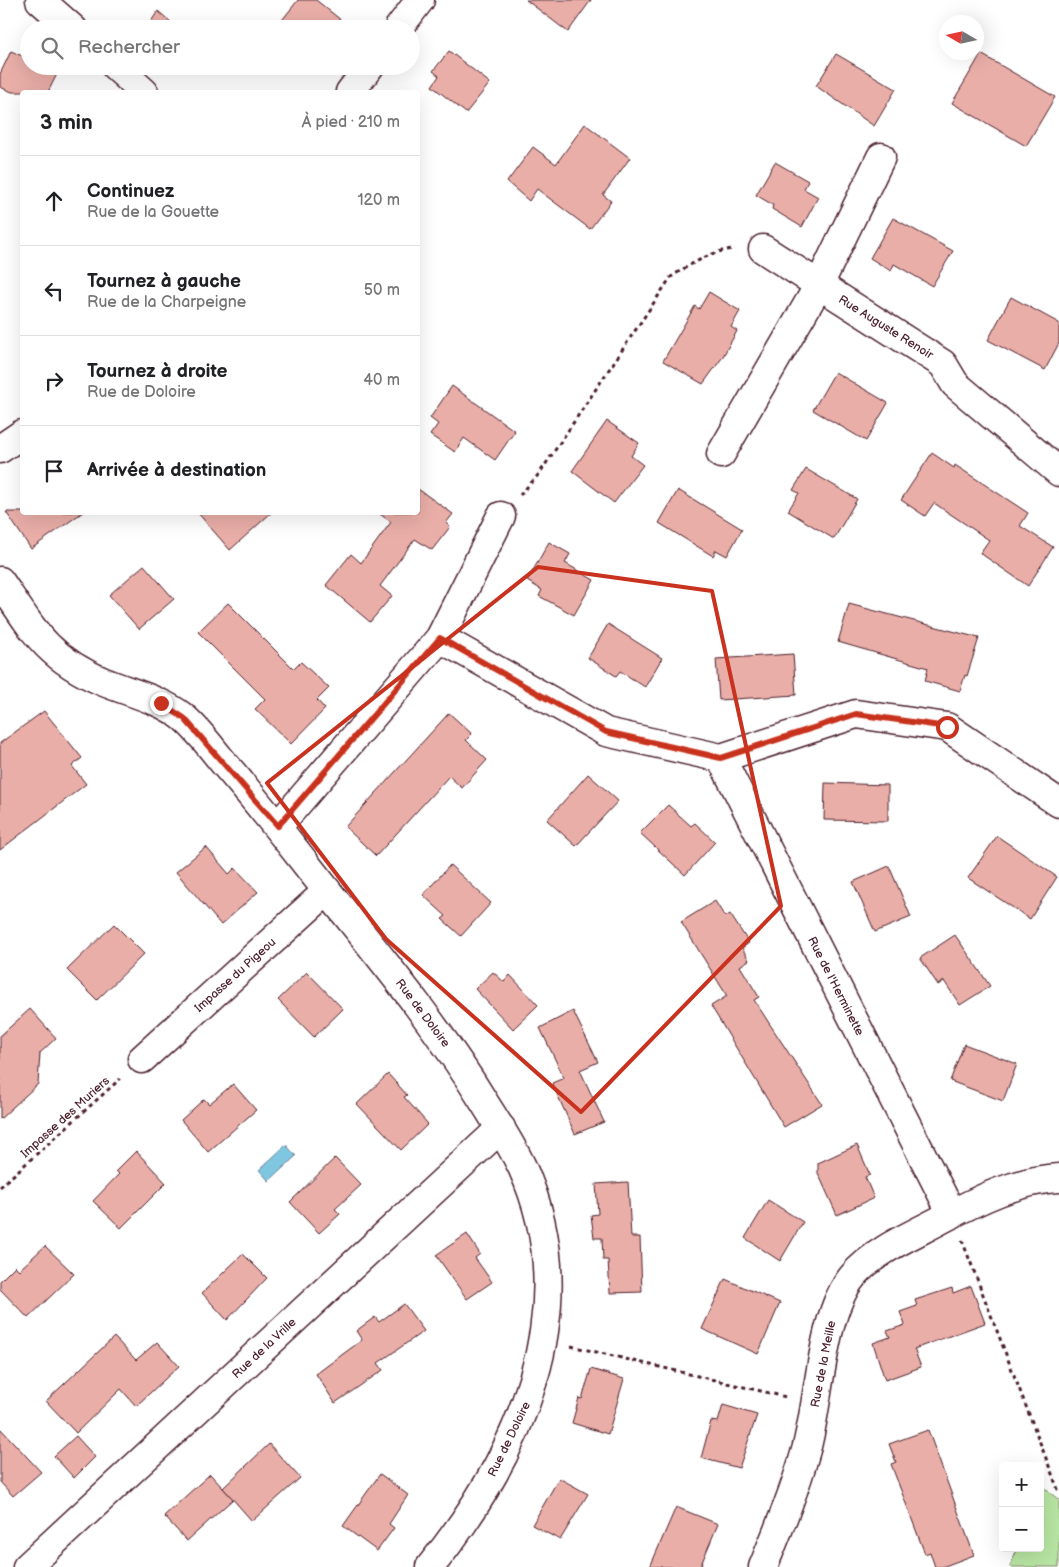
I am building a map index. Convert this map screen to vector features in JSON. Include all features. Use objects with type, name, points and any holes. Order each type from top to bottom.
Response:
[{"type":"street","points":[[40,0],[62,20]]},
{"type":"street","points":[[405,20],[420,0]]},
{"type":"street","points":[[125,75],[142,90]]},
{"type":"street","points":[[352,90],[363,75]]},
{"type":"street","points":[[721,454],[819,285],[880,157]]},
{"type":"street","name":"Rue Auguste Renoir","points":[[762,249],[943,364],[955,384],[1059,472]]},
{"type":"street","points":[[0,449],[20,435]]},
{"type":"street","points":[[278,826],[440,638],[502,516]]},
{"type":"street","name":"Rue de Doloire","points":[[0,581],[49,649],[77,670],[161,703],[184,718],[278,826],[420,1008],[462,1066],[501,1128],[522,1166],[537,1211],[548,1286],[544,1340],[526,1408],[497,1467],[446,1548],[430,1567]]},
{"type":"street","points":[[440,638],[606,732],[721,758],[856,714],[947,727],[1059,803]]},
{"type":"street","name":"Rue de l'Herminette","points":[[721,758],[952,1214]]},
{"type":"street","name":"Impasse du Pigeou","points":[[142,1059],[327,891]]},
{"type":"street","name":"Rue de la Vrille","points":[[27,1567],[501,1128]]},
{"type":"street","name":"Rue de la Meille","points":[[763,1567],[794,1490],[807,1448],[830,1327],[838,1300],[853,1276],[873,1258],[952,1214],[992,1195],[1045,1179],[1059,1178]]},
{"type":"path","points":[[502,516],[539,474],[671,276],[691,263],[728,250],[762,249]]},
{"type":"path","name":"Impasse des Muriers","points":[[0,1187],[142,1059]]},
{"type":"path","points":[[952,1214],[1059,1492]]},
{"type":"path","points":[[544,1340],[815,1404]]},
{"type":"highlighted area","points":[[538,567],[712,591],[781,906],[581,1112],[386,939],[267,783]]},
{"type":"green space","points":[[1044,1488],[1059,1500],[1059,1567],[1010,1567],[1016,1552],[1044,1552]]},
{"type":"water","points":[[286,1145],[296,1156],[269,1181],[259,1170]]},
{"type":"building","points":[[298,0],[316,0],[341,20],[282,20]]},
{"type":"building","points":[[526,0],[591,0],[568,32]]},
{"type":"building","points":[[158,11],[168,20],[152,20]]},
{"type":"building","points":[[11,51],[20,55],[20,75],[56,75],[49,90],[20,90],[20,92],[12,92],[0,87],[0,74]]},
{"type":"building","points":[[449,51],[490,83],[466,113],[432,86],[439,76],[433,71]]},
{"type":"building","points":[[836,54],[896,89],[874,126],[816,86]]},
{"type":"building","points":[[984,56],[1055,97],[1026,146],[952,103],[977,60],[984,60]]},
{"type":"building","points":[[585,124],[630,158],[603,195],[611,201],[590,229],[537,189],[529,201],[507,182],[533,147],[556,164]]},
{"type":"building","points":[[775,162],[808,181],[804,189],[818,197],[802,227],[772,209],[773,205],[756,195]]},
{"type":"building","points":[[893,218],[953,251],[932,286],[894,264],[891,271],[870,258]]},
{"type":"building","points":[[709,292],[740,311],[731,327],[737,331],[722,358],[703,384],[663,361],[695,306],[699,309]]},
{"type":"building","points":[[1011,297],[1059,323],[1059,343],[1045,370],[988,340]]},
{"type":"building","points":[[835,372],[888,403],[866,441],[813,410]]},
{"type":"building","points":[[452,386],[515,431],[495,460],[464,438],[455,452],[430,435],[438,424],[430,418]]},
{"type":"building","points":[[607,421],[639,443],[631,456],[643,465],[614,503],[572,471]]},
{"type":"building","points":[[932,453],[954,468],[955,465],[1028,513],[1020,526],[1053,547],[1028,586],[980,553],[989,540],[934,503],[925,516],[901,500]]},
{"type":"building","points":[[806,469],[857,499],[834,539],[788,511],[799,493],[793,490]]},
{"type":"building","points":[[420,490],[453,514],[446,523],[450,527],[432,550],[415,539],[380,586],[392,596],[370,622],[326,585],[351,554],[361,563],[391,522],[381,515],[420,515]]},
{"type":"building","points":[[678,490],[742,529],[727,556],[716,550],[713,556],[659,523]]},
{"type":"building","points":[[6,512],[20,512],[20,515],[79,515],[31,549]]},
{"type":"building","points":[[200,515],[269,515],[230,550]]},
{"type":"building","points":[[549,542],[570,554],[565,563],[594,580],[574,615],[539,596],[542,590],[527,581]]},
{"type":"building","points":[[144,565],[174,599],[139,629],[109,595]]},
{"type":"building","points":[[228,603],[294,669],[301,662],[329,688],[317,700],[325,709],[291,744],[255,709],[265,699],[198,632]]},
{"type":"building","points":[[849,604],[979,638],[967,676],[965,675],[960,691],[925,681],[928,668],[838,642]]},
{"type":"building","points":[[608,624],[662,658],[645,687],[620,671],[616,676],[588,658]]},
{"type":"building","points":[[793,654],[796,695],[719,700],[716,659]]},
{"type":"building","points":[[44,711],[82,758],[72,766],[86,784],[0,850],[0,743]]},
{"type":"building","points":[[449,713],[472,734],[466,740],[487,760],[462,788],[449,776],[376,856],[345,827]]},
{"type":"building","points":[[588,774],[618,801],[576,846],[547,820]]},
{"type":"building","points":[[825,783],[888,785],[888,821],[824,820]]},
{"type":"building","points":[[668,805],[691,826],[695,823],[715,842],[685,875],[640,833]]},
{"type":"building","points":[[997,836],[1057,877],[1030,919],[968,878]]},
{"type":"building","points":[[206,847],[229,874],[235,868],[258,892],[221,925],[176,872]]},
{"type":"building","points":[[450,865],[491,903],[461,936],[442,919],[446,916],[423,895]]},
{"type":"building","points":[[889,866],[911,917],[875,932],[853,882]]},
{"type":"building","points":[[715,901],[725,917],[730,914],[749,943],[742,948],[749,960],[740,966],[759,997],[754,1000],[822,1104],[784,1127],[711,1006],[727,996],[681,922]]},
{"type":"building","points":[[114,924],[144,954],[97,1000],[67,970]]},
{"type":"building","points":[[955,935],[990,986],[960,1005],[944,981],[938,985],[920,958]]},
{"type":"building","points":[[307,972],[343,1009],[314,1037],[278,1000]]},
{"type":"building","points":[[493,972],[504,982],[510,975],[538,1005],[513,1029],[475,989]]},
{"type":"building","points":[[30,1009],[56,1038],[40,1053],[38,1084],[0,1119],[0,1036]]},
{"type":"building","points":[[573,1011],[598,1062],[580,1070],[604,1122],[575,1134],[552,1083],[564,1078],[540,1028]]},
{"type":"building","points":[[964,1044],[1017,1064],[1003,1101],[950,1081]]},
{"type":"building","points":[[388,1074],[407,1095],[404,1097],[428,1124],[401,1150],[357,1104]]},
{"type":"building","points":[[233,1084],[256,1110],[208,1152],[181,1120],[204,1099],[209,1104]]},
{"type":"building","points":[[857,1145],[870,1175],[865,1177],[874,1198],[837,1215],[818,1173],[818,1163]]},
{"type":"building","points":[[136,1151],[166,1183],[121,1228],[93,1201],[119,1174],[116,1171]]},
{"type":"building","points":[[335,1158],[361,1185],[335,1209],[340,1214],[319,1233],[290,1202]]},
{"type":"building","points":[[628,1182],[631,1237],[640,1237],[642,1292],[610,1293],[608,1260],[603,1260],[602,1238],[594,1238],[591,1215],[598,1214],[596,1184]]},
{"type":"building","points":[[768,1200],[803,1222],[780,1261],[745,1238]]},
{"type":"building","points":[[467,1234],[480,1254],[475,1258],[492,1282],[467,1299],[436,1255]]},
{"type":"building","points":[[45,1246],[74,1274],[28,1318],[0,1289],[0,1281],[15,1266],[19,1270]]},
{"type":"building","points":[[243,1254],[267,1278],[227,1320],[202,1293]]},
{"type":"building","points":[[725,1279],[780,1303],[758,1354],[702,1329]]},
{"type":"building","points":[[971,1286],[985,1323],[914,1349],[921,1367],[885,1380],[873,1343],[890,1337],[887,1331],[905,1325],[900,1312],[917,1306],[915,1300],[952,1288],[953,1293]]},
{"type":"building","points":[[404,1304],[424,1331],[378,1363],[383,1370],[335,1403],[316,1374],[362,1340],[356,1331],[375,1317],[379,1322]]},
{"type":"building","points":[[114,1337],[136,1360],[157,1342],[179,1366],[136,1406],[121,1389],[76,1433],[46,1401]]},
{"type":"building","points":[[591,1369],[624,1379],[608,1434],[572,1423],[579,1398],[582,1399]]},
{"type":"building","points":[[723,1405],[757,1415],[739,1468],[701,1458],[711,1421],[718,1422]]},
{"type":"building","points":[[0,1428],[41,1472],[13,1496],[0,1482]]},
{"type":"building","points":[[928,1430],[974,1555],[942,1567],[935,1567],[930,1552],[925,1554],[891,1464],[896,1462],[889,1444]]},
{"type":"building","points":[[76,1436],[95,1457],[74,1478],[54,1456]]},
{"type":"building","points":[[269,1444],[300,1478],[252,1521],[223,1488]]},
{"type":"building","points":[[210,1474],[233,1499],[187,1541],[164,1516]]},
{"type":"building","points":[[380,1474],[408,1495],[389,1524],[394,1528],[377,1551],[343,1526]]},
{"type":"building","points":[[559,1478],[588,1494],[560,1540],[532,1525]]},
{"type":"building","points":[[676,1507],[718,1524],[700,1567],[650,1567]]},
{"type":"route","points":[[161,703],[184,718],[278,826],[440,638],[606,732],[721,758],[856,714],[947,727]]}]
